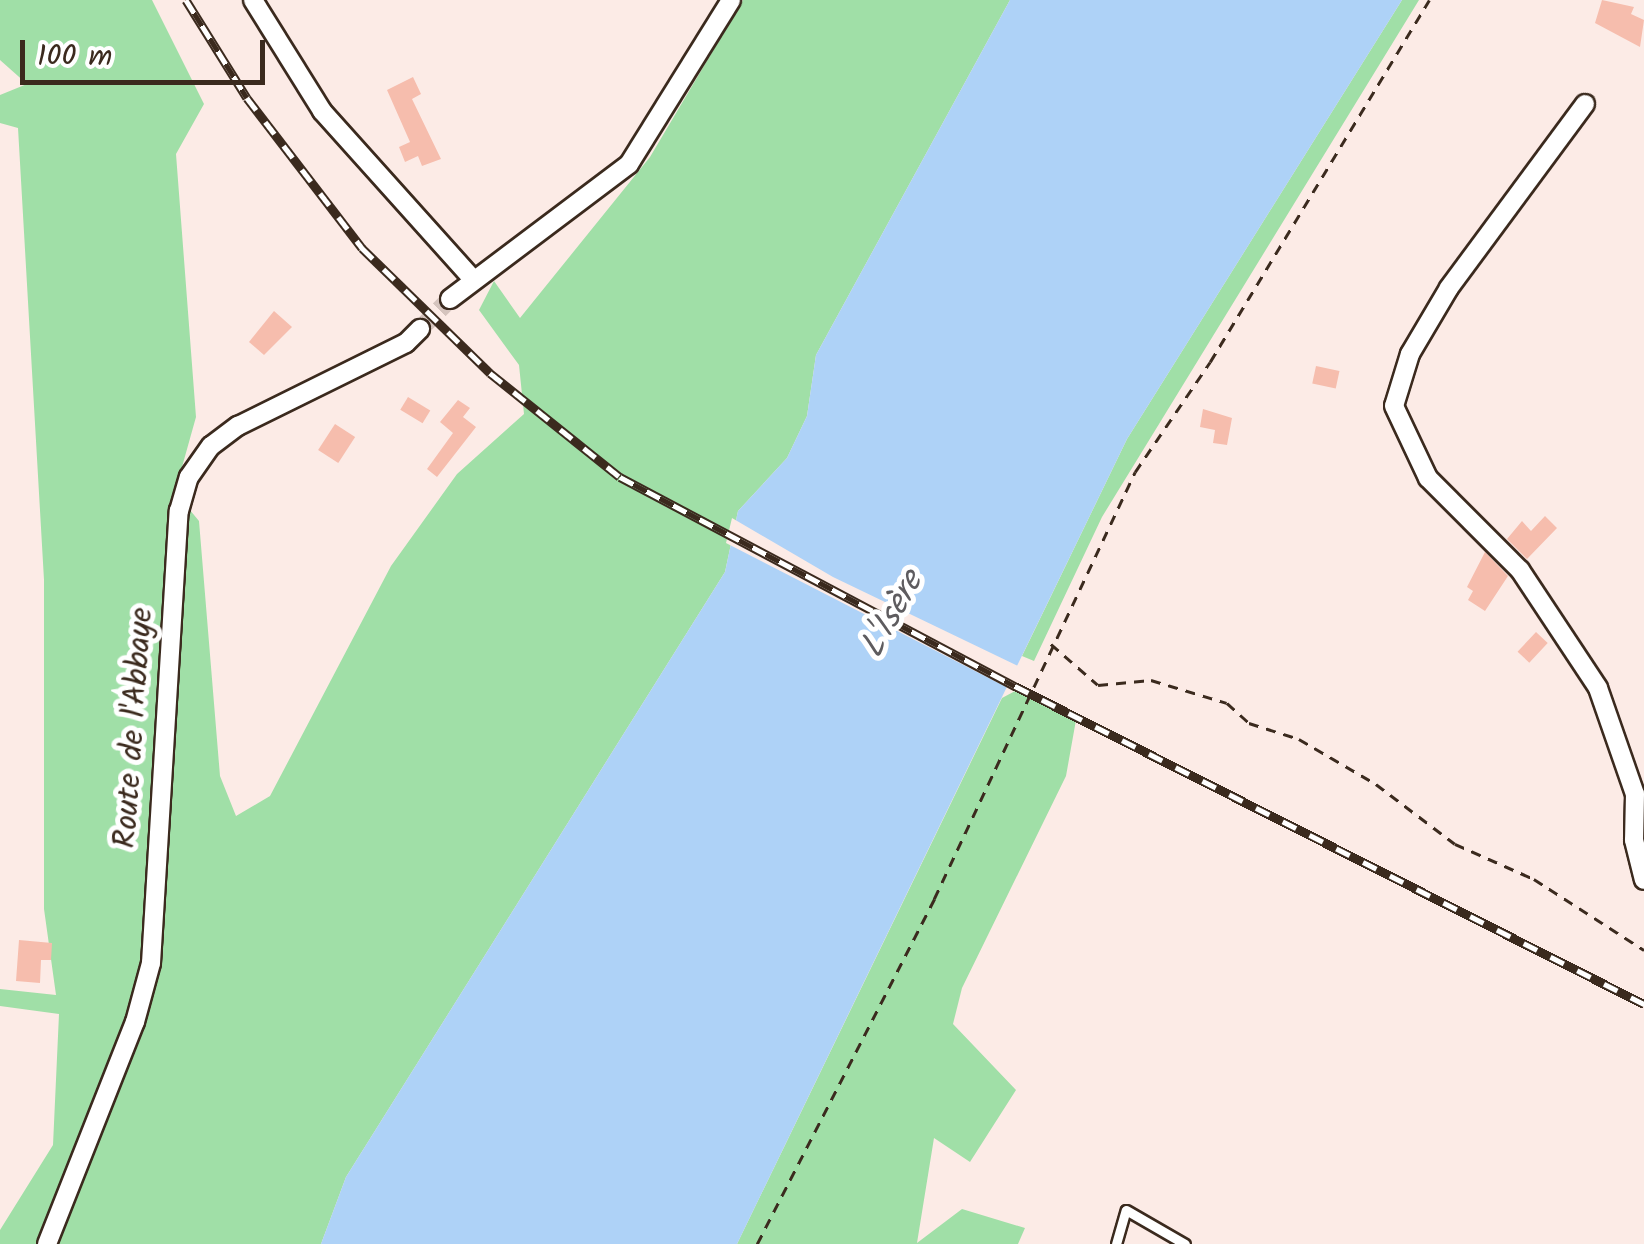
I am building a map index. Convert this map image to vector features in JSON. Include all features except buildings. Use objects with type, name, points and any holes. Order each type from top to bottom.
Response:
[{"type":"street","points":[[253,0],[333,126],[472,278]]},
{"type":"street","points":[[450,299],[472,278],[629,164],[731,0]]},
{"type":"street","points":[[1585,104],[1449,288],[1410,354],[1394,406],[1428,478],[1520,570],[1583,664],[1608,710],[1639,794],[1633,830],[1644,880]]},
{"type":"street","name":"Route de l'Abbaye","points":[[48,1244],[135,1022],[151,964],[178,511],[189,478],[211,446],[238,426],[406,343],[420,329]]},
{"type":"lane","points":[[1116,1244],[1126,1210],[1186,1244]]},
{"type":"path","points":[[757,1244],[934,900],[1050,644],[1135,472],[1210,362],[1430,0]]},
{"type":"path","points":[[1050,644],[1098,684],[1151,680],[1228,703],[1248,724],[1299,739],[1376,784],[1455,844],[1534,879],[1644,950]]},
{"type":"green space","points":[[0,0],[152,0],[204,104],[176,154],[196,417],[175,492],[199,521],[220,776],[236,816],[270,796],[391,566],[457,474],[524,414],[519,365],[479,310],[494,281],[520,318],[650,157],[743,0],[1010,0],[816,355],[807,416],[787,458],[738,511],[725,572],[346,1177],[321,1244],[0,1244],[0,1230],[53,1145],[59,1014],[0,1006],[0,989],[56,995],[44,909],[44,580],[18,128],[0,123],[0,95],[27,84],[0,60]]},
{"type":"green space","points":[[1402,0],[1419,0],[1102,517],[1034,661],[1022,656],[1127,439]]},
{"type":"green space","points":[[1017,690],[1076,720],[1066,776],[962,988],[953,1024],[1016,1090],[970,1162],[934,1138],[917,1243],[962,1209],[1025,1228],[1018,1244],[737,1244],[1002,698]]},
{"type":"water","name":"L'Isère","points":[[1010,0],[1402,0],[1127,439],[737,1244],[321,1244],[346,1177],[725,572],[738,511],[787,458],[807,416],[816,355]]},
{"type":"pier","points":[[732,518],[833,577],[1022,668],[1012,690],[726,543]]},
{"type":"tunnel","points":[[420,329],[450,299]]},
{"type":"railway","points":[[186,0],[247,98],[362,248],[490,373],[620,477],[1015,686],[1644,1004]]}]
